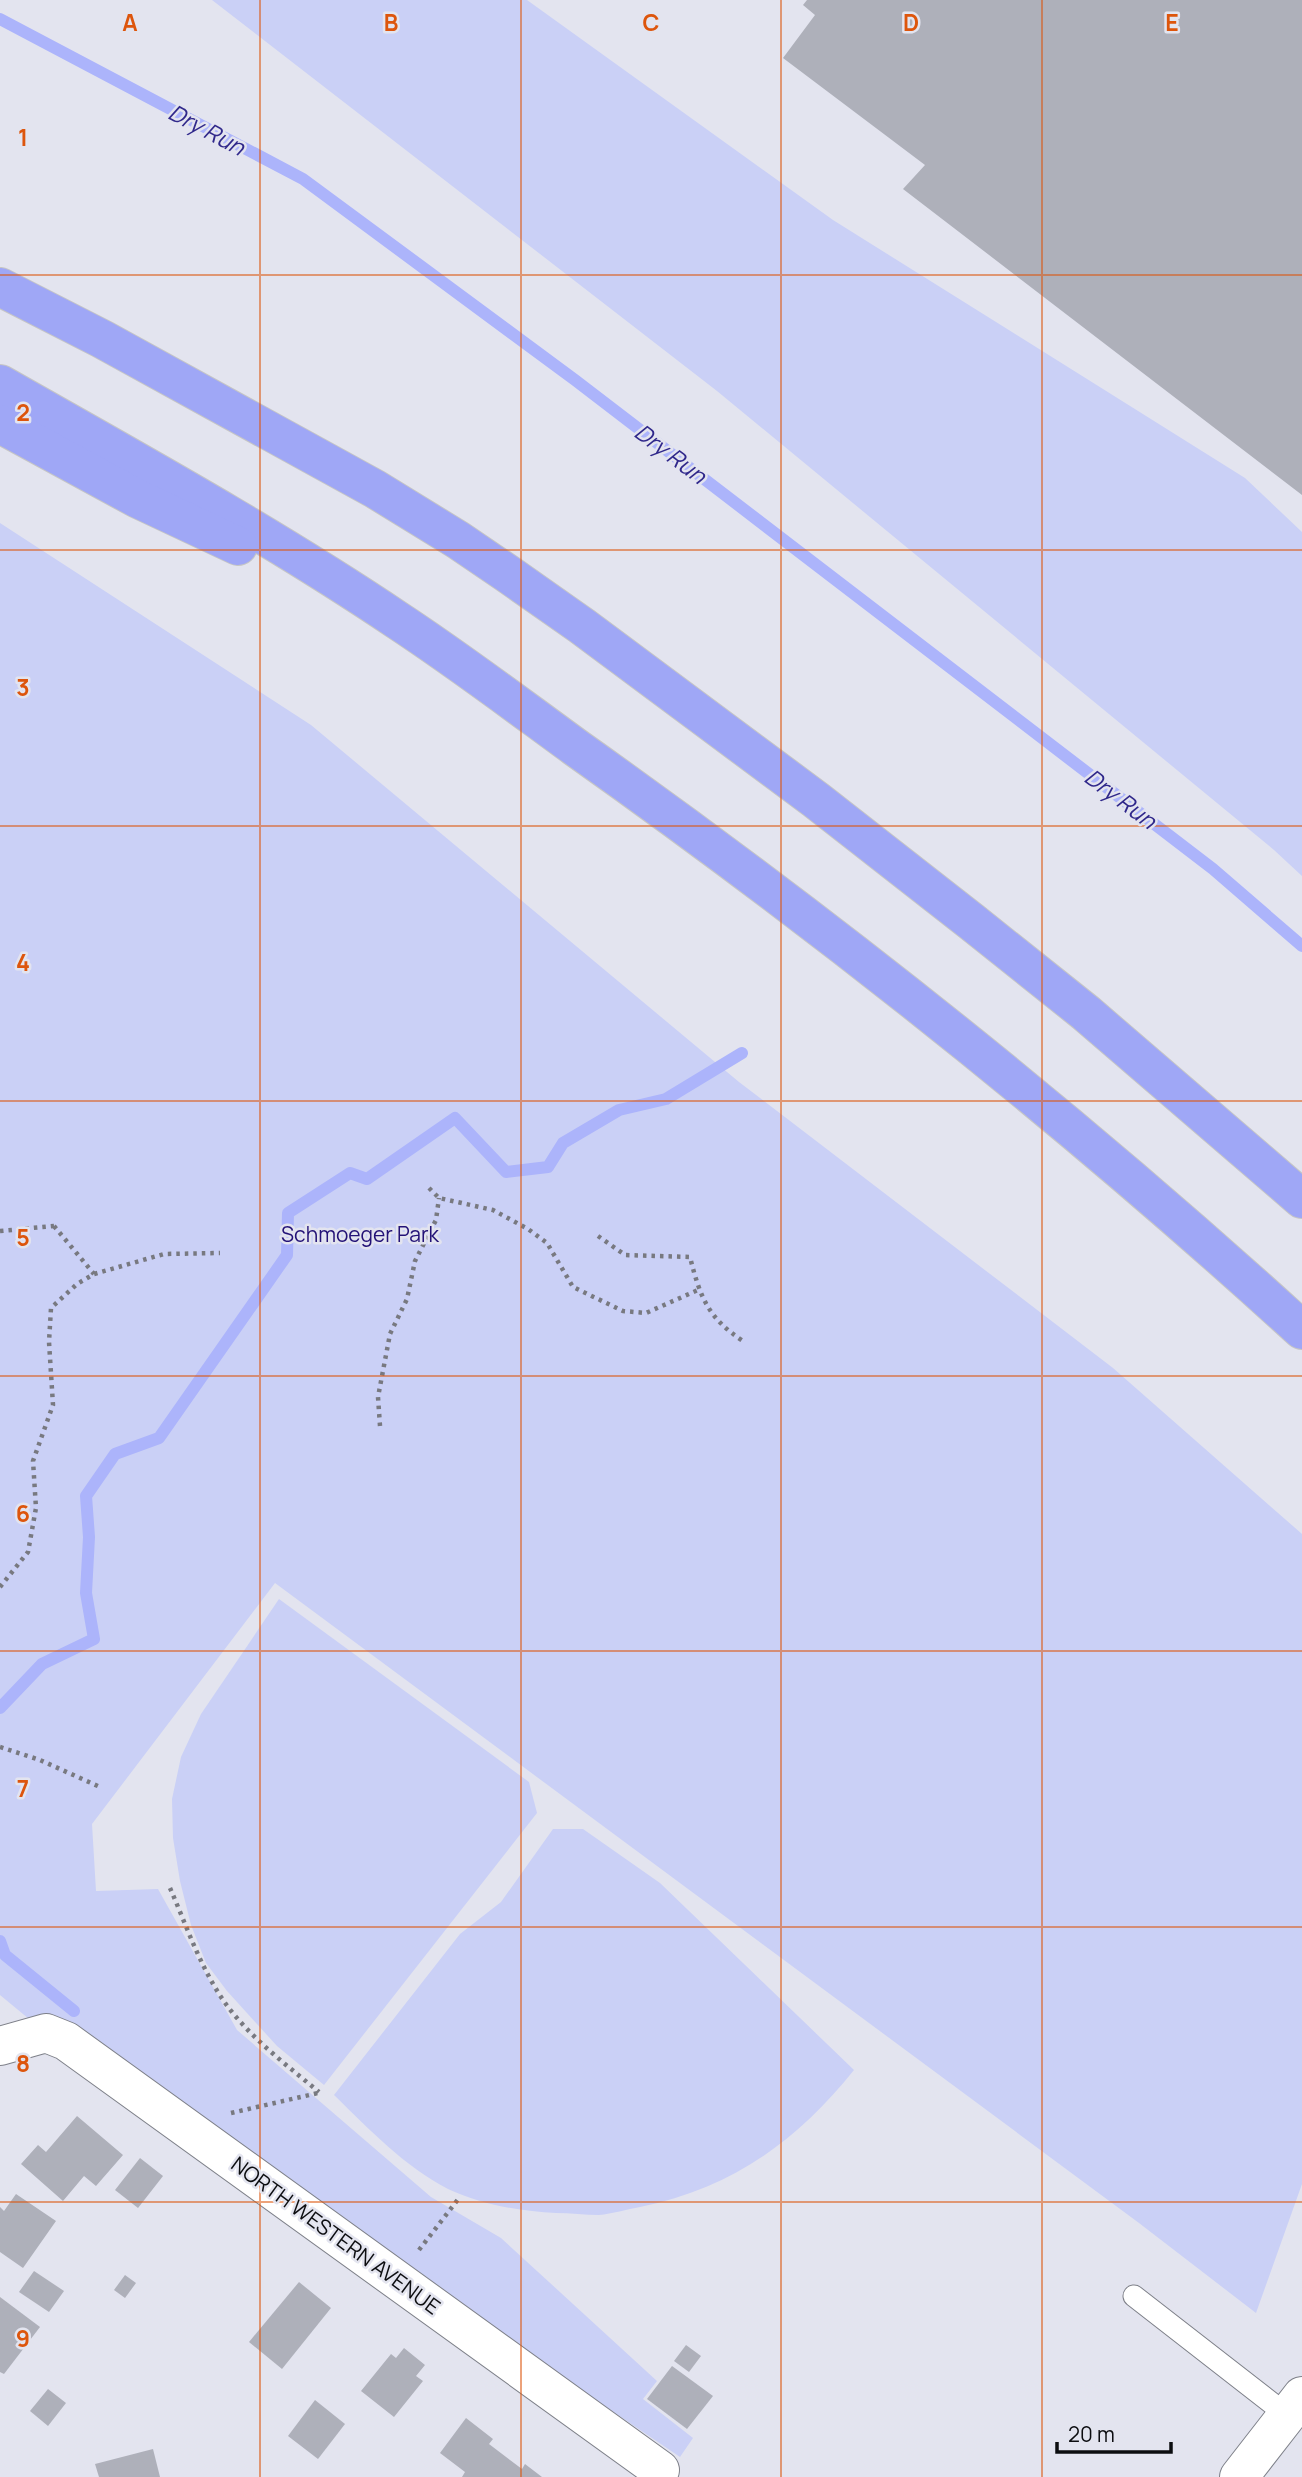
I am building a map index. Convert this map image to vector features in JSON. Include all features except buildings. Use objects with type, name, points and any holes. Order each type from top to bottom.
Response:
[{"type":"highway","points":[[0,287],[102,339],[375,489],[519,581],[816,800],[972,922],[1086,1013],[1302,1199]]},
{"type":"highway","points":[[0,384],[213,505],[398,620],[736,862],[1025,1088],[1302,1329]]},
{"type":"highway","points":[[0,424],[138,499],[398,620]]},
{"type":"street","name":"NORTH WESTERN AVENUE","points":[[1,2046],[46,2033],[66,2040],[660,2470]]},
{"type":"street","points":[[1239,2477],[1295,2406]]},
{"type":"lane","points":[[1134,2296],[1295,2406]]},
{"type":"path","points":[[429,1188],[439,1198],[493,1210],[528,1229],[547,1243],[573,1287],[623,1311],[646,1312],[698,1290]]},
{"type":"path","points":[[380,1426],[378,1397],[390,1334],[407,1299],[415,1261],[436,1220],[439,1198]]},
{"type":"path","points":[[0,1231],[56,1225],[94,1274]]},
{"type":"path","points":[[597,1236],[625,1255],[690,1257],[698,1290],[721,1327],[743,1341]]},
{"type":"path","points":[[0,1587],[28,1552],[36,1508],[33,1461],[53,1405],[49,1342],[51,1308],[77,1284],[94,1274],[164,1254],[220,1253]]},
{"type":"path","points":[[0,1747],[40,1760],[100,1787]]},
{"type":"path","points":[[170,1888],[204,1966],[231,2011],[269,2051],[319,2092],[183,2124]]},
{"type":"path","points":[[396,2279],[459,2198]]},
{"type":"green space","points":[[212,0],[527,0],[833,220],[1245,478],[1302,532],[1302,876],[1274,850],[717,391]]},
{"type":"green space","name":"Schmoeger Park","points":[[0,523],[311,725],[739,1082],[1113,1368],[1302,1534],[1302,2184],[1256,2313],[1139,2223],[275,1583],[92,1824],[96,1891],[158,1889],[237,2030],[431,2197],[501,2238],[657,2381],[643,2399],[693,2438],[680,2457],[66,2041],[46,2033],[0,1995]]},
{"type":"green space","points":[[279,1599],[529,1782],[537,1813],[324,2085],[277,2046],[227,1991],[206,1963],[191,1925],[173,1838],[172,1799],[181,1757],[201,1714]]},
{"type":"green space","points":[[553,1829],[583,1829],[660,1883],[854,2070],[832,2096],[785,2140],[733,2174],[704,2188],[673,2199],[594,2215],[501,2206],[461,2195],[432,2180],[388,2146],[334,2095],[460,1934],[501,1902]]},
{"type":"waterway","name":"Dry Run","points":[[0,19],[303,179],[575,380],[1213,869],[1302,946]]},
{"type":"waterway","points":[[0,1708],[42,1664],[94,1639],[86,1593],[89,1537],[86,1496],[115,1454],[159,1438],[287,1255],[288,1213],[350,1173],[367,1179],[455,1118],[506,1172],[548,1167],[563,1143],[619,1110],[666,1099],[742,1053]]},
{"type":"waterway","points":[[0,1941],[5,1955],[74,2011]]}]
